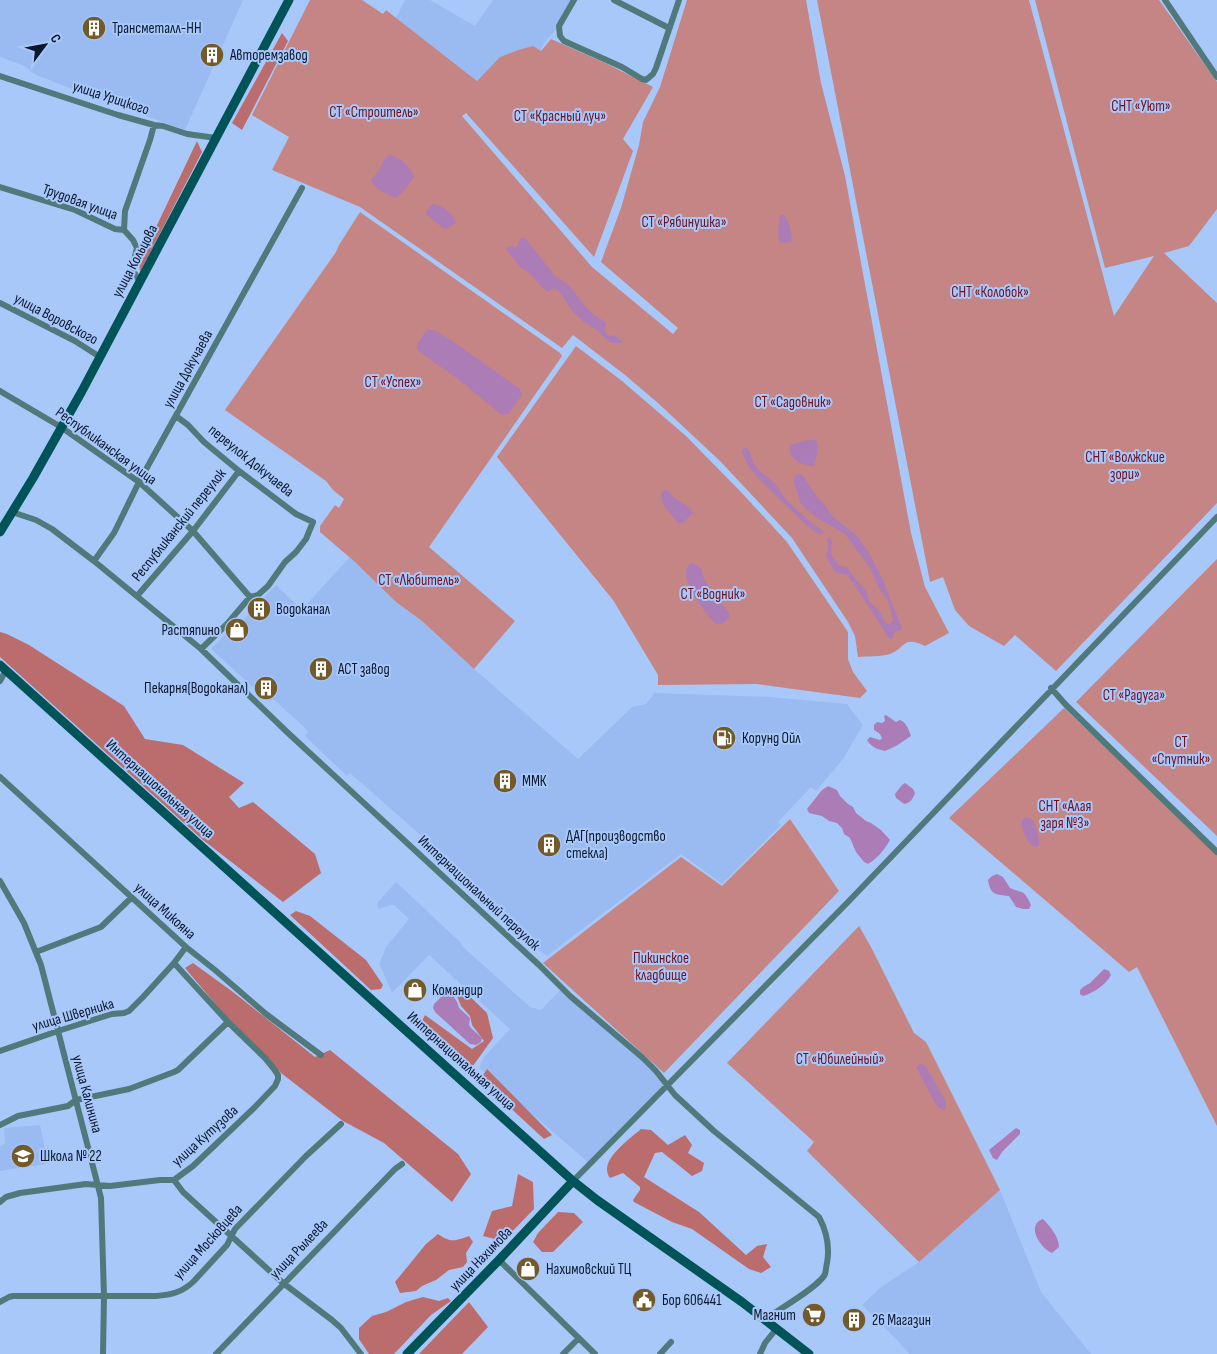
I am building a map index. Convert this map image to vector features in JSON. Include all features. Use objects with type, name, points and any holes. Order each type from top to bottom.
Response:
[{"type":"main road","name":"улица Кольцова","points":[[0,532],[100,357],[289,0]]},
{"type":"main road","name":"Интернациональная улица","points":[[3,668],[573,1180],[597,1200],[765,1319],[810,1354]]},
{"type":"main road","name":"улица Нахимова","points":[[407,1354],[499,1260],[573,1180]]},
{"type":"street","points":[[574,0],[559,26],[560,36],[564,41],[622,66],[646,80],[650,78],[656,68],[680,0]]},
{"type":"street","points":[[614,0],[669,28]]},
{"type":"street","points":[[1165,0],[1217,77]]},
{"type":"street","name":"улица Урицкого","points":[[0,76],[118,115],[188,134],[216,138]]},
{"type":"street","points":[[124,230],[125,212],[154,125]]},
{"type":"street","name":"Трудовая улица","points":[[0,187],[75,210],[114,229],[124,230],[129,234],[137,248],[133,270],[134,275],[140,281]]},
{"type":"street","name":"улица Докучаева","points":[[94,561],[114,533],[139,482],[302,188]]},
{"type":"street","name":"улица Воровского","points":[[0,303],[75,341],[100,357]]},
{"type":"street","name":"Республиканская улица","points":[[0,391],[61,427],[139,482],[193,531],[250,597]]},
{"type":"street","name":"переулок Докучаева","points":[[176,416],[239,471],[296,514],[313,522],[306,539],[285,562],[268,586],[258,595],[250,597]]},
{"type":"street","name":"Республиканский переулок","points":[[137,596],[193,531],[239,471]]},
{"type":"street","name":"Интернациональный переулок","points":[[12,512],[36,520],[52,530],[94,561],[202,649],[287,732],[539,965],[570,996],[656,1071],[675,1095],[714,1131],[819,1217],[824,1227],[829,1252],[824,1276],[765,1319]]},
{"type":"street","points":[[573,1180],[848,902],[1051,688],[1217,517]]},
{"type":"street","points":[[202,649],[250,597]]},
{"type":"street","points":[[0,681],[3,668]]},
{"type":"street","points":[[1051,688],[1066,705],[1217,852]]},
{"type":"street","name":"улица Микояна","points":[[0,777],[186,947],[266,1014],[321,1055]]},
{"type":"street","name":"улица Калинина","points":[[0,881],[24,923],[44,974],[101,1198],[104,1296],[103,1354]]},
{"type":"street","points":[[36,952],[101,927],[131,898]]},
{"type":"street","name":"улица Шверника","points":[[0,1051],[112,1014],[129,1011],[174,963],[186,947]]},
{"type":"street","points":[[0,1125],[18,1116],[68,1106],[76,1100],[129,1089],[178,1070],[228,1022],[174,963]]},
{"type":"street","name":"улица Кутузова","points":[[0,1202],[6,1197],[20,1193],[86,1184],[110,1186],[174,1180],[193,1166],[241,1121],[278,1082],[278,1075],[265,1058],[228,1022]]},
{"type":"street","name":"улица Московцева","points":[[0,1302],[14,1296],[156,1296],[170,1295],[177,1292],[194,1281],[227,1245],[235,1229],[306,1156],[341,1124]]},
{"type":"street","name":"улица Рылеева","points":[[216,1354],[395,1169],[402,1164]]},
{"type":"street","points":[[174,1180],[183,1192],[284,1283],[341,1328],[361,1354]]},
{"type":"street","points":[[499,1260],[595,1354]]},
{"type":"street","points":[[760,1354],[765,1343],[777,1328]]},
{"type":"street","points":[[563,1354],[579,1338]]},
{"type":"street","points":[[660,1354],[671,1342]]},
{"type":"shaded area","points":[[0,0],[243,0],[185,130],[82,93],[34,74],[25,66],[0,57]]},
{"type":"shaded area","points":[[405,0],[430,0],[475,26],[493,0],[574,0],[559,26],[540,51],[518,50],[500,57],[477,81],[396,18]]},
{"type":"shaded area","points":[[282,33],[288,41],[242,130],[232,123]]},
{"type":"shaded area","points":[[197,141],[202,152],[140,272],[139,263]]},
{"type":"shaded area","points":[[390,155],[405,163],[414,177],[403,192],[395,198],[378,189],[371,180],[385,158]]},
{"type":"shaded area","points":[[432,204],[446,210],[456,223],[447,229],[443,228],[427,215],[426,212]]},
{"type":"shaded area","points":[[780,215],[784,215],[789,224],[791,242],[779,242]]},
{"type":"shaded area","points":[[520,239],[526,239],[556,277],[568,284],[585,306],[595,316],[604,321],[606,333],[611,336],[614,335],[622,341],[621,343],[611,343],[573,312],[559,291],[554,288],[547,292],[529,273],[520,267],[506,249],[509,246],[515,247]]},
{"type":"shaded area","points":[[427,329],[436,331],[451,340],[520,389],[522,395],[508,414],[502,415],[458,379],[417,350],[417,345]]},
{"type":"shaded area","points":[[808,440],[816,440],[817,443],[814,466],[796,461],[790,450],[790,445]]},
{"type":"shaded area","points":[[746,447],[754,464],[775,483],[786,500],[824,533],[820,535],[806,525],[757,477],[748,465],[741,450]]},
{"type":"shaded area","points":[[799,474],[803,476],[833,517],[855,534],[868,551],[883,580],[902,628],[899,631],[895,631],[892,639],[888,638],[847,575],[835,572],[826,557],[828,550],[827,538],[830,538],[832,542],[831,554],[839,566],[847,567],[866,590],[869,601],[881,613],[885,623],[890,624],[893,620],[888,600],[881,592],[870,568],[845,534],[817,518],[801,504],[794,483],[794,477]]},
{"type":"shaded area","points":[[667,490],[693,513],[683,523],[678,523],[664,505],[661,493]]},
{"type":"shaded area","points":[[350,557],[396,602],[422,621],[578,759],[632,707],[646,704],[655,693],[769,697],[847,704],[863,725],[843,759],[816,791],[811,787],[778,822],[781,825],[722,884],[681,854],[547,956],[514,930],[519,923],[506,912],[496,914],[459,881],[451,865],[441,853],[350,773],[347,776],[305,736],[308,732],[303,726],[273,699],[269,702],[211,649],[230,629],[233,631],[276,585],[300,608],[304,607]]},
{"type":"shaded area","points":[[692,563],[702,570],[709,587],[730,614],[725,622],[716,624],[702,608],[693,593],[686,573],[688,566]]},
{"type":"shaded area","points":[[0,632],[29,645],[124,706],[145,739],[183,745],[244,783],[229,797],[239,808],[253,802],[315,854],[321,873],[283,902],[203,840],[0,657]]},
{"type":"shaded area","points":[[886,715],[896,722],[900,720],[904,722],[911,736],[885,751],[874,747],[867,740],[870,737],[880,740],[882,738],[874,730],[874,725],[877,722],[882,723],[885,721],[884,716]]},
{"type":"shaded area","points":[[905,783],[915,793],[908,803],[904,804],[896,798],[895,794]]},
{"type":"shaded area","points":[[828,786],[837,790],[840,796],[853,807],[856,813],[881,830],[890,840],[880,854],[868,864],[856,852],[850,838],[844,834],[842,828],[837,823],[829,821],[822,816],[809,813],[807,809],[822,790]]},
{"type":"shaded area","points":[[1026,817],[1032,819],[1037,832],[1039,845],[1036,847],[1032,846],[1023,831],[1022,820]]},
{"type":"shaded area","points":[[997,874],[1003,877],[1010,888],[1025,894],[1031,905],[1029,909],[1016,907],[1009,896],[992,892],[988,880]]},
{"type":"shaded area","points":[[396,882],[463,947],[530,1007],[541,1010],[562,988],[643,1058],[666,1085],[590,1164],[479,1068],[484,1057],[510,1029],[429,955],[392,993],[380,962],[386,947],[409,919],[394,905],[378,909],[377,903]]},
{"type":"shaded area","points":[[296,911],[310,916],[366,960],[383,985],[381,989],[371,990],[290,915]]},
{"type":"shaded area","points":[[193,963],[315,1057],[330,1050],[458,1154],[471,1174],[452,1202],[384,1143],[343,1121],[281,1073],[229,1020],[185,968]]},
{"type":"shaded area","points":[[1104,969],[1109,971],[1111,975],[1106,982],[1091,993],[1083,996],[1080,994],[1080,990]]},
{"type":"shaded area","points":[[459,986],[487,1013],[493,1038],[470,1070],[458,1066],[418,1029],[425,1015],[472,1049],[484,1041],[472,1025],[470,1016],[461,1006],[455,991]]},
{"type":"shaded area","points":[[446,992],[453,996],[459,1008],[470,1018],[469,1025],[482,1038],[481,1042],[476,1045],[470,1044],[435,1012],[434,1004]]},
{"type":"shaded area","points":[[920,1064],[925,1065],[945,1100],[946,1108],[943,1110],[935,1103],[916,1067]]},
{"type":"shaded area","points":[[487,1069],[552,1135],[544,1139],[492,1091],[482,1077]]},
{"type":"shaded area","name":"Школа № 22","points":[[40,1125],[46,1164],[0,1171],[0,1147],[5,1143],[4,1128]]},
{"type":"shaded area","points":[[1016,1128],[1020,1130],[1020,1134],[1002,1152],[997,1160],[993,1158],[989,1150]]},
{"type":"shaded area","points":[[641,1129],[651,1130],[668,1145],[685,1135],[692,1145],[688,1153],[704,1163],[702,1171],[692,1176],[662,1152],[655,1153],[644,1177],[699,1212],[746,1255],[757,1246],[767,1244],[763,1257],[771,1267],[761,1273],[749,1269],[692,1229],[672,1222],[634,1202],[633,1200],[640,1187],[623,1173],[610,1178],[607,1171],[611,1158],[623,1144]]},
{"type":"shaded area","points":[[518,1174],[533,1182],[534,1209],[503,1241],[483,1236],[492,1211],[512,1206]]},
{"type":"shaded area","points":[[1000,1190],[1041,1292],[1091,1354],[909,1354],[862,1305],[881,1287],[919,1262]]},
{"type":"shaded area","points":[[558,1212],[574,1213],[583,1222],[553,1252],[542,1252],[533,1242],[538,1233]]},
{"type":"shaded area","points":[[1043,1219],[1054,1232],[1059,1243],[1059,1247],[1052,1253],[1043,1247],[1035,1231],[1035,1226]]},
{"type":"shaded area","points":[[438,1234],[446,1239],[453,1240],[469,1236],[473,1242],[466,1253],[467,1262],[463,1267],[449,1270],[416,1291],[400,1293],[395,1282],[426,1244]]},
{"type":"shaded area","points":[[423,1297],[439,1301],[448,1298],[451,1301],[431,1315],[394,1354],[369,1354],[359,1339],[359,1328],[372,1316]]},
{"type":"shaded area","points":[[469,1302],[488,1327],[462,1354],[419,1354]]},
{"type":"green space","points":[[310,0],[362,0],[383,14],[386,10],[477,81],[500,57],[533,46],[541,51],[551,39],[653,87],[623,139],[633,151],[594,257],[466,113],[462,116],[592,267],[673,334],[678,328],[601,262],[621,208],[639,145],[643,122],[660,87],[687,0],[806,0],[821,83],[845,176],[911,533],[925,587],[949,633],[925,646],[908,642],[890,654],[858,657],[855,636],[848,622],[792,538],[720,461],[625,375],[573,335],[562,348],[360,207],[272,170],[289,137],[252,115]]},
{"type":"green space","points":[[817,0],[1029,0],[1114,316],[1154,256],[1105,268],[1035,0],[1159,0],[1217,82],[1217,209],[1189,246],[1164,253],[1217,303],[1217,503],[1056,671],[1015,635],[1004,646],[969,626],[955,610],[943,577],[930,582]]},
{"type":"green space","name":"СТ «Успех»","points":[[360,212],[562,356],[429,547],[515,621],[474,669],[422,621],[396,602],[355,562],[320,532],[320,526],[335,505],[339,508],[344,499],[326,481],[225,410],[336,252]]},
{"type":"green space","name":"СТ «Водник»","points":[[576,346],[622,381],[686,436],[787,542],[848,632],[848,659],[853,672],[867,691],[860,698],[756,684],[658,685],[658,675],[613,600],[497,457]]},
{"type":"green space","name":"СТ «Радуга»","points":[[1217,559],[1217,836],[1076,702]]},
{"type":"green space","name":"СНТ «Алая заря №3»","points":[[1064,708],[1217,852],[1217,1126],[1137,967],[1129,972],[949,818]]},
{"type":"green space","name":"Пикинское кладбище","points":[[790,819],[839,891],[664,1073],[543,963],[681,857],[722,886]]},
{"type":"green space","name":"СТ «Юбилейный»","points":[[859,926],[914,1033],[926,1042],[1000,1190],[919,1262],[807,1151],[814,1142],[727,1063]]},
{"type":"place","name":"Трансметалл-НН","points":[[94,28]]},
{"type":"place","name":"Авторемзавод","points":[[212,55]]},
{"type":"place","name":"Водоканал","points":[[259,609]]},
{"type":"place","name":"Растяпино","points":[[237,630]]},
{"type":"place","name":"АСТ завод","points":[[321,669]]},
{"type":"place","name":"Пекарня(Водоканал)","points":[[266,688]]},
{"type":"place","name":"Корунд Ойл","points":[[724,738]]},
{"type":"place","name":"ММК","points":[[505,781]]},
{"type":"place","name":"ДАГ(производство стекла)","points":[[549,845]]},
{"type":"place","name":"Командир","points":[[415,990]]},
{"type":"place","name":"Школа № 22","points":[[23,1156]]},
{"type":"place","name":"Нахимовский ТЦ","points":[[528,1269]]},
{"type":"place","name":"Бор 606441","points":[[644,1300]]},
{"type":"place","name":"Магнит","points":[[814,1315]]},
{"type":"place","name":"26 Магазин","points":[[854,1320]]},
{"type":"park label","name":"СНТ «Уют»","points":[[1141,106]]},
{"type":"park label","name":"СТ «Строитель»","points":[[374,112]]},
{"type":"park label","name":"СТ «Красный луч»","points":[[560,116]]},
{"type":"park label","name":"СТ «Рябинушка»","points":[[684,222]]},
{"type":"park label","name":"СНТ «Колобок»","points":[[990,292]]},
{"type":"park label","name":"СТ «Садовник»","points":[[793,402]]},
{"type":"park label","name":"СНТ «Волжские зори»","points":[[1125,466]]},
{"type":"park label","name":"СТ «Любитель»","points":[[419,580]]},
{"type":"park label","name":"СТ «Спутник»","points":[[1181,750]]}]
